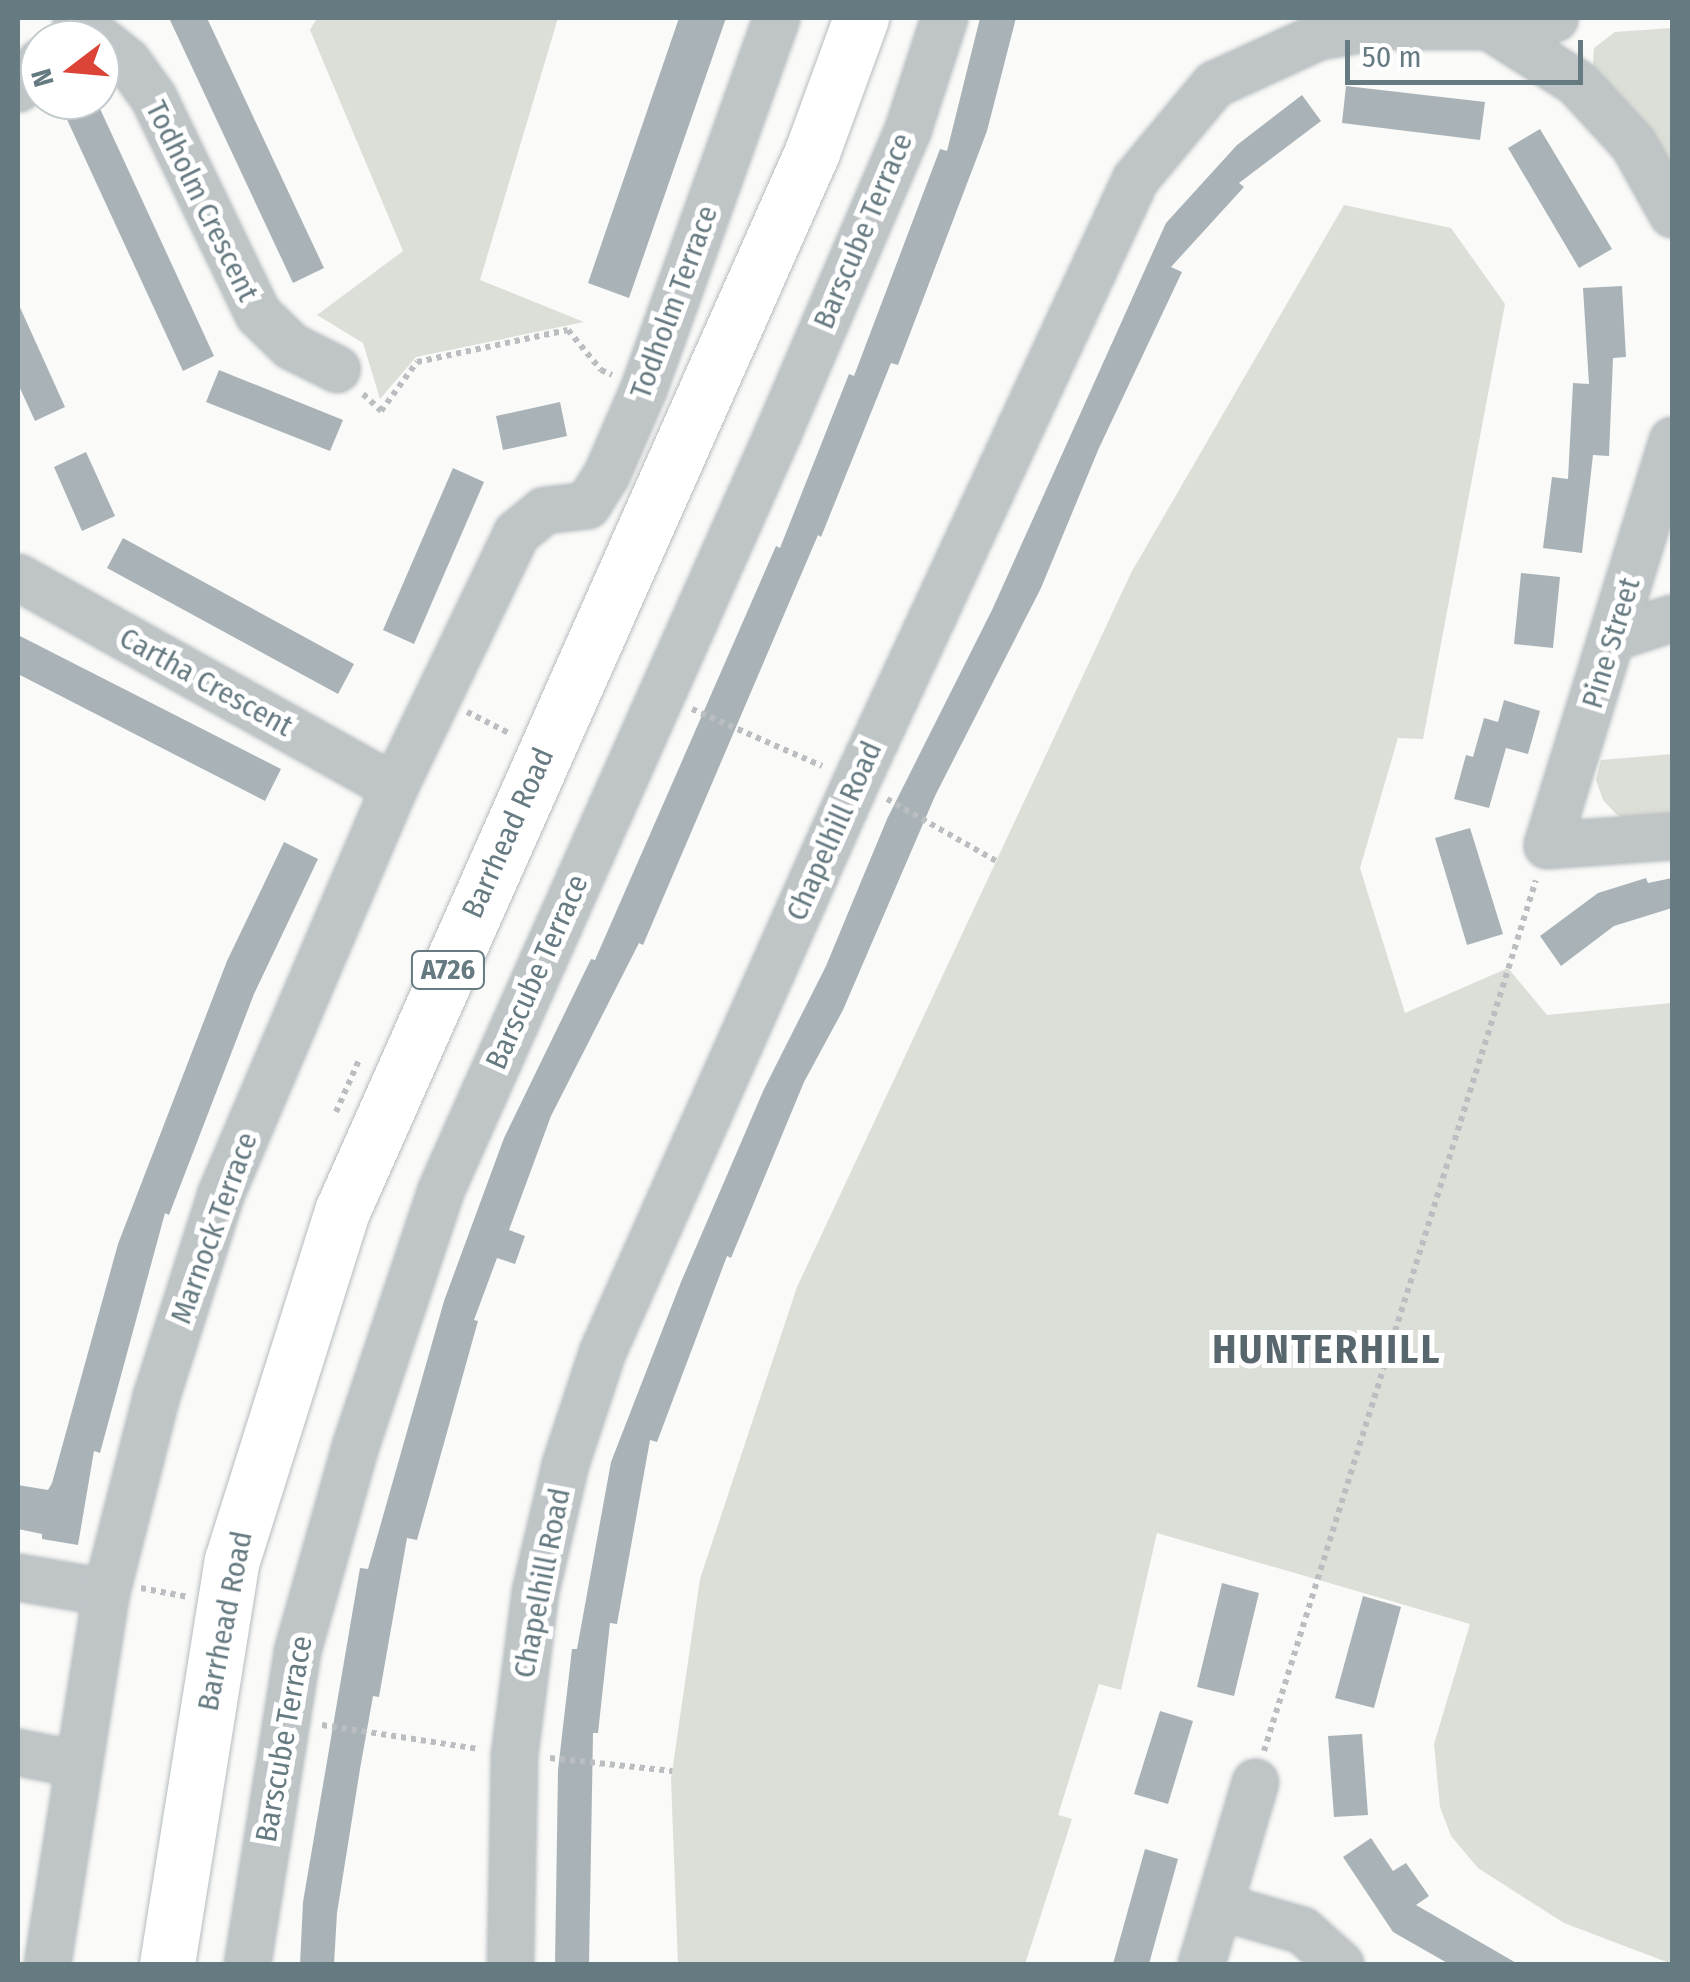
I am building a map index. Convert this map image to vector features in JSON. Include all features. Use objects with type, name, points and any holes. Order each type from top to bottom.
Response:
[{"type":"main road","name":"Barrhead Road","points":[[166,1964],[232,1560],[344,1209],[812,152],[860,18]]},
{"type":"street","name":"Todholm Terrace","points":[[516,534],[544,510],[587,505],[606,475],[644,387],[776,18]]},
{"type":"street","name":"Barscube Terrace","points":[[247,1964],[296,1651],[354,1446],[441,1190],[786,414],[908,128],[944,18]]},
{"type":"street","name":"Chapelhill Road","points":[[510,1964],[514,1755],[536,1590],[566,1464],[602,1352],[856,781],[1136,179],[1214,84],[1319,36],[1377,26],[1488,26],[1555,18]]},
{"type":"street","points":[[1488,26],[1576,82],[1633,144],[1672,214]]},
{"type":"street","name":"Todholm Crescent","points":[[120,58],[147,88],[258,314],[291,346],[337,369]]},
{"type":"street","name":"Pine Street","points":[[1546,845],[1614,638],[1672,440]]},
{"type":"street","name":"Marnock Terrace","points":[[47,1964],[106,1592],[156,1396],[220,1196],[394,786],[516,534]]},
{"type":"street","name":"Cartha Crescent","points":[[18,578],[394,786]]},
{"type":"street","points":[[1614,638],[1672,618]]},
{"type":"street","points":[[1546,845],[1672,836]]},
{"type":"street","points":[[18,1576],[106,1592]]},
{"type":"street","points":[[18,1752],[78,1764]]},
{"type":"street","points":[[1202,1964],[1255,1782]]},
{"type":"street","points":[[1219,1906],[1302,1930],[1340,1964]]},
{"type":"path","points":[[337,369],[381,411],[417,362],[568,330],[601,370],[644,387]]},
{"type":"path","points":[[1255,1782],[1546,845]]},
{"type":"shaded area","points":[[317,18],[558,18],[480,280],[584,322],[416,357],[380,399],[363,343],[317,315],[403,251],[310,30]]},
{"type":"shaded area","points":[[1672,28],[1672,181],[1592,77],[1594,48],[1615,32]]},
{"type":"shaded area","points":[[1344,205],[1451,228],[1505,304],[1423,739],[1398,738],[1360,868],[1405,1013],[1508,968],[1547,1015],[1672,1003],[1672,1964],[1564,1923],[1478,1868],[1451,1836],[1440,1807],[1434,1744],[1470,1624],[1157,1533],[1121,1690],[1099,1684],[1058,1815],[1072,1819],[1025,1964],[678,1964],[671,1779],[700,1579],[797,1287],[1131,573]]},
{"type":"shaded area","points":[[1672,754],[1672,818],[1635,823],[1616,814],[1603,800],[1596,780],[1601,760]]},
{"type":"building","points":[[169,18],[207,18],[324,268],[293,283]]},
{"type":"building","points":[[679,18],[726,18],[629,298],[588,283]]},
{"type":"building","points":[[980,18],[1016,18],[987,131],[898,365],[891,363],[821,537],[818,535],[643,945],[639,943],[551,1116],[509,1230],[525,1236],[515,1264],[497,1258],[474,1320],[478,1321],[417,1540],[407,1538],[379,1697],[373,1696],[360,1769],[337,1913],[334,1964],[300,1964],[303,1902],[360,1568],[368,1569],[444,1301],[504,1138],[591,959],[595,960],[776,546],[780,548],[849,374],[854,376],[940,149],[947,151]]},
{"type":"building","points":[[1346,86],[1485,102],[1480,140],[1342,123]]},
{"type":"building","points":[[1302,95],[1321,121],[1239,183],[1244,187],[1171,267],[1182,272],[1099,448],[1041,588],[935,796],[843,1010],[804,1082],[731,1258],[727,1256],[657,1442],[650,1440],[617,1624],[610,1623],[598,1733],[593,1733],[589,1964],[555,1964],[558,1770],[572,1649],[577,1649],[611,1462],[681,1282],[764,1089],[826,966],[887,819],[992,610],[1166,223],[1237,145]]},
{"type":"building","points":[[67,120],[105,120],[214,356],[183,371]]},
{"type":"building","points":[[1540,129],[1612,249],[1579,268],[1508,148]]},
{"type":"building","points":[[1622,286],[1626,357],[1613,358],[1609,456],[1593,455],[1582,553],[1543,548],[1552,477],[1568,479],[1573,383],[1589,384],[1583,288]]},
{"type":"building","points":[[18,303],[65,407],[35,421],[18,384]]},
{"type":"building","points":[[219,370],[343,420],[330,451],[206,402]]},
{"type":"building","points":[[560,402],[567,436],[503,450],[496,416]]},
{"type":"building","points":[[86,452],[115,516],[82,531],[54,467]]},
{"type":"building","points":[[453,468],[484,482],[414,644],[383,630]]},
{"type":"building","points":[[123,538],[354,664],[338,694],[107,568]]},
{"type":"building","points":[[1521,573],[1560,577],[1553,648],[1514,644]]},
{"type":"building","points":[[18,635],[281,769],[265,801],[18,674]]},
{"type":"building","points":[[1504,700],[1540,711],[1528,754],[1506,748],[1489,808],[1454,799],[1466,755],[1473,757],[1484,718],[1498,722]]},
{"type":"building","points":[[1470,828],[1503,934],[1467,945],[1435,838]]},
{"type":"building","points":[[284,842],[318,859],[254,994],[169,1215],[165,1213],[100,1453],[94,1451],[78,1545],[42,1539],[42,1534],[18,1529],[18,1485],[48,1490],[52,1483],[118,1244],[227,961]]},
{"type":"building","points":[[1646,878],[1648,883],[1672,878],[1672,908],[1614,926],[1561,966],[1540,936],[1598,893]]},
{"type":"building","points":[[1222,1583],[1259,1593],[1234,1696],[1197,1687]]},
{"type":"building","points":[[1363,1596],[1401,1607],[1374,1708],[1335,1698]]},
{"type":"building","points":[[1160,1711],[1193,1721],[1168,1804],[1134,1794]]},
{"type":"building","points":[[1362,1734],[1368,1815],[1334,1817],[1328,1736]]},
{"type":"building","points":[[1371,1838],[1393,1871],[1406,1863],[1429,1896],[1416,1905],[1518,1964],[1449,1964],[1393,1932],[1343,1857]]},
{"type":"building","points":[[1145,1849],[1178,1859],[1149,1964],[1113,1964]]},
{"type":"district","name":"HUNTERHILL","points":[[1327,1350]]}]
